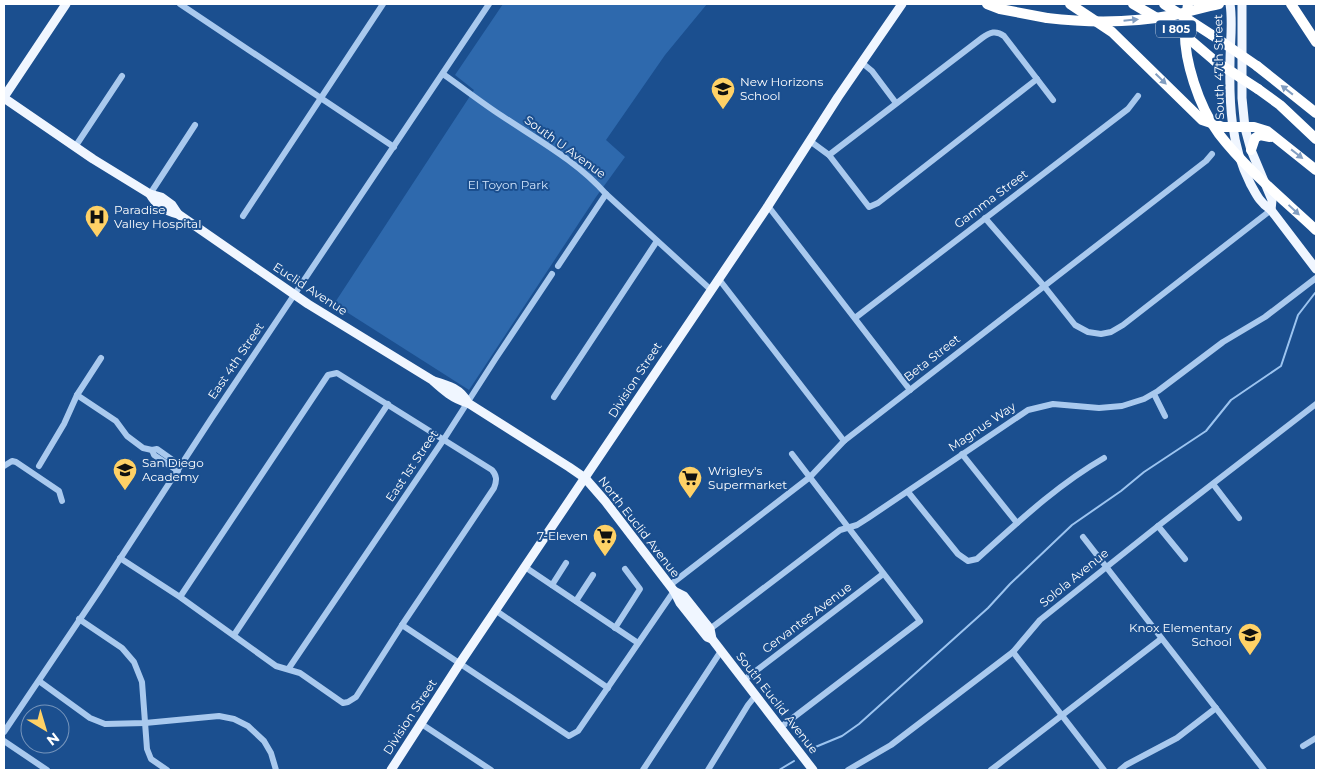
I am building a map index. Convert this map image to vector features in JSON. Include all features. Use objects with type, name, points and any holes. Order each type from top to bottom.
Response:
[{"type":"highway","points":[[987,4],[1000,9],[1080,22],[1107,22],[1172,15],[1219,4]]},
{"type":"highway","points":[[1070,4],[1112,32],[1196,116],[1222,127],[1254,127],[1267,131],[1316,170]]},
{"type":"highway","name":"I 805","points":[[1133,4],[1181,32],[1215,61],[1280,105],[1316,139]]},
{"type":"highway","name":"I 805","points":[[1164,4],[1257,66],[1316,113]]},
{"type":"highway","points":[[1188,4],[1185,27],[1187,50],[1192,76],[1202,105],[1218,133],[1236,153],[1316,230]]},
{"type":"highway","points":[[1291,4],[1316,42]]},
{"type":"highway","points":[[1251,150],[1255,138],[1260,135],[1266,135],[1280,141]]},
{"type":"main road","points":[[4,97],[66,4]]},
{"type":"main road","name":"Division Street","points":[[391,770],[495,610],[768,206],[861,62],[902,4]]},
{"type":"main road","name":"South 47th Street","points":[[1230,4],[1232,20],[1231,105],[1235,142],[1243,169],[1263,205],[1271,210],[1316,269]]},
{"type":"main road","name":"South 47th Street","points":[[1242,4],[1242,98],[1245,128],[1251,150],[1272,200],[1271,210]]},
{"type":"main road","name":"Euclid Avenue","points":[[4,97],[75,147],[150,194],[154,202],[168,212],[178,214],[294,294],[432,380],[450,386],[464,394],[468,402],[585,478]]},
{"type":"main road","name":"North Euclid Avenue","points":[[585,478],[672,588],[680,603],[701,630],[721,650]]},
{"type":"main road","name":"North Euclid Avenue","points":[[672,588],[684,596],[710,629],[712,639]]},
{"type":"main road","name":"South Euclid Avenue","points":[[721,650],[813,770]]},
{"type":"street","points":[[180,4],[394,147]]},
{"type":"street","points":[[243,216],[383,4]]},
{"type":"street","name":"East 4th Street","points":[[4,732],[489,4]]},
{"type":"street","points":[[829,155],[986,34],[999,32],[1004,36],[1053,100]]},
{"type":"street","points":[[861,62],[872,71],[896,103]]},
{"type":"street","name":"South U Avenue","points":[[443,74],[475,98],[555,151],[595,181],[606,194],[710,290]]},
{"type":"street","points":[[75,147],[122,76]]},
{"type":"street","points":[[810,140],[829,155],[869,207],[878,203],[1037,79]]},
{"type":"street","name":"Gamma Street","points":[[855,318],[1128,109],[1138,96]]},
{"type":"street","points":[[150,194],[194,125]]},
{"type":"street","name":"Beta Street","points":[[460,663],[569,736],[573,735],[578,731],[608,688],[672,588],[810,477],[844,442],[1206,161],[1212,154]]},
{"type":"street","points":[[558,266],[606,194]]},
{"type":"street","points":[[768,206],[910,390]]},
{"type":"street","points":[[985,218],[1044,286],[1071,321],[1084,331],[1096,334],[1111,332],[1131,319],[1271,210]]},
{"type":"street","points":[[554,396],[657,241]]},
{"type":"street","name":"East 1st Street","points":[[289,668],[444,439],[552,274]]},
{"type":"street","points":[[718,278],[844,442]]},
{"type":"street","name":"Magnus Way","points":[[710,629],[840,530],[857,525],[1028,410],[1053,404],[1099,408],[1122,406],[1154,394],[1223,342],[1265,317],[1316,278]]},
{"type":"street","points":[[39,466],[64,424],[77,394],[101,358]]},
{"type":"street","points":[[120,558],[180,597],[276,666],[289,668],[300,673],[343,702],[348,702],[356,697],[490,494],[497,479],[492,470],[388,404],[337,373],[328,374],[180,597]]},
{"type":"street","points":[[77,394],[116,421],[127,436],[143,448],[157,449],[180,468]]},
{"type":"street","points":[[1154,394],[1165,416]]},
{"type":"street","points":[[234,635],[388,404]]},
{"type":"street","name":"Solola Avenue","points":[[848,770],[891,745],[1013,652],[1040,620],[1316,404]]},
{"type":"street","points":[[781,728],[920,621],[792,454]]},
{"type":"street","points":[[962,454],[1016,522]]},
{"type":"street","points":[[908,492],[958,554],[971,561],[977,559],[1016,522],[1054,492],[1104,458]]},
{"type":"street","points":[[4,466],[12,461],[16,462],[59,491],[62,501]]},
{"type":"street","points":[[1213,484],[1239,518]]},
{"type":"street","points":[[1158,526],[1186,558]]},
{"type":"street","points":[[1083,537],[1264,770]]},
{"type":"street","points":[[552,585],[566,563]]},
{"type":"street","points":[[525,567],[638,643]]},
{"type":"street","points":[[616,628],[640,589],[626,569]]},
{"type":"street","name":"Cervantes Avenue","points":[[744,680],[883,574]]},
{"type":"street","points":[[576,602],[593,575]]},
{"type":"street","points":[[495,610],[608,688]]},
{"type":"street","points":[[79,619],[122,648],[134,662],[142,682],[147,749],[151,759],[167,770]]},
{"type":"street","points":[[402,625],[460,663]]},
{"type":"street","points":[[991,770],[1161,639]]},
{"type":"street","points":[[643,770],[721,650]]},
{"type":"street","points":[[1013,652],[1104,770]]},
{"type":"street","points":[[38,681],[90,718],[111,724],[145,723],[219,716],[234,719],[248,726],[264,741],[271,753],[276,770]]},
{"type":"street","points":[[708,770],[756,694]]},
{"type":"street","points":[[1120,770],[1177,738],[1216,708]]},
{"type":"street","points":[[420,723],[490,770]]},
{"type":"street","points":[[1303,746],[1316,738]]},
{"type":"street","points":[[4,741],[47,770]]},
{"type":"green space","name":"El Toyon Park","points":[[503,4],[707,4],[665,55],[606,140],[625,157],[596,197],[469,390],[334,304],[474,90],[455,75]]},
{"type":"waterway","points":[[813,748],[842,736],[859,724],[988,608],[1010,584],[1072,525],[1121,491],[1144,472],[1206,431],[1231,400],[1281,366],[1298,315],[1315,293]]},
{"type":"waterway","points":[[779,770],[794,761]]},
{"type":"place","name":"New Horizons School","points":[[723,110]]},
{"type":"place","name":"Paradise Valley Hospital","points":[[97,238]]},
{"type":"place","name":"San Diego Academy","points":[[125,491]]},
{"type":"place","name":"Wrigley's Supermarket","points":[[690,499]]},
{"type":"place","name":"7-Eleven","points":[[605,557]]},
{"type":"place","name":"Knox Elementary School","points":[[1250,656]]}]
